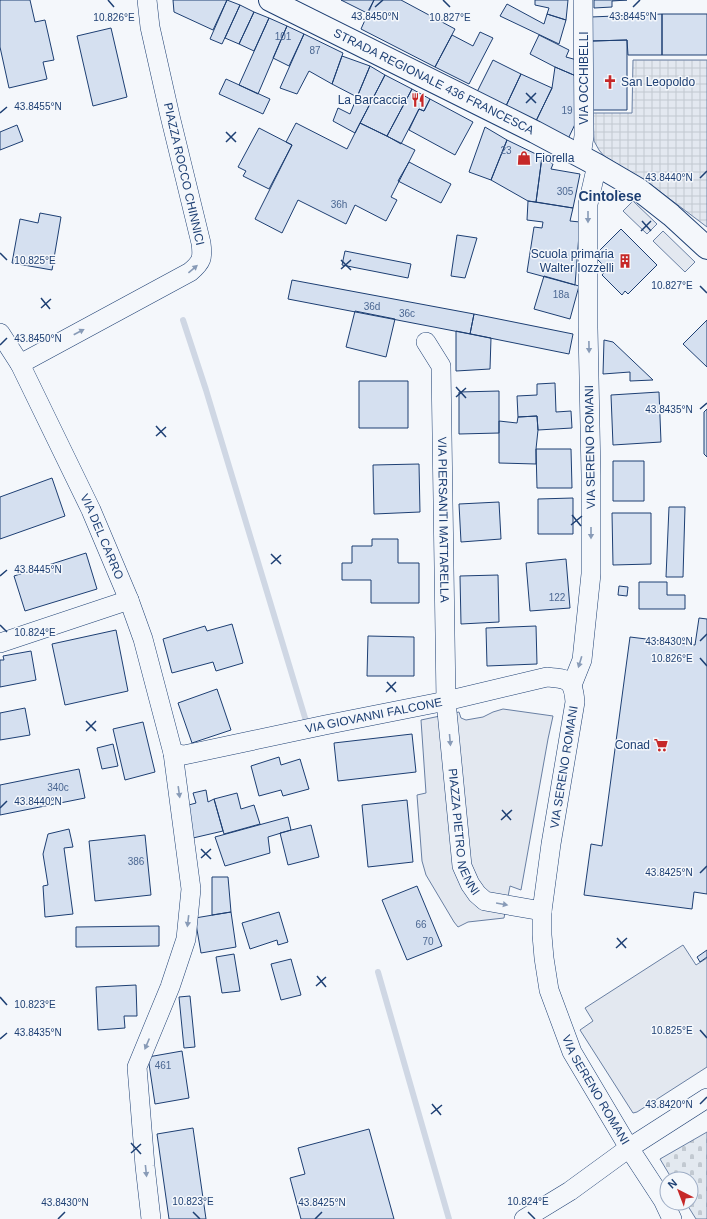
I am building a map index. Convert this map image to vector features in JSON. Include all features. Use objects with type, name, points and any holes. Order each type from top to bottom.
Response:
[{"type":"street","name":"PIAZZA ROCCO CHINNICI","points":[[20,364],[190,272],[201,260],[201,243],[150,27],[147,0]]},
{"type":"street","name":"STRADA REGIONALE 436 FRANCESCA","points":[[270,0],[589,161],[638,189],[671,215],[707,248]]},
{"type":"street","name":"VIA OCCHIBELLI","points":[[583,0],[584,136],[589,161]]},
{"type":"street","name":"VIA SERENO ROMANI","points":[[589,161],[588,328],[591,475],[591,574],[582,660],[572,685],[575,702],[551,844],[542,911],[542,935],[549,990],[572,1052],[629,1148],[663,1200],[672,1219]]},
{"type":"street","name":"VIA DEL CARRO","points":[[0,334],[20,364],[91,510],[129,600],[143,639],[173,753],[191,889],[186,939],[170,987],[137,1067],[151,1219]]},
{"type":"street","name":"VIA PIERSANTI MATTARELLA","points":[[426,342],[441,366],[446,701]]},
{"type":"street","points":[[0,643],[129,600]]},
{"type":"street","name":"VIA GIOVANNI FALCONE","points":[[173,753],[184,755],[446,701],[547,677],[562,678],[572,685]]},
{"type":"street","name":"PIAZZA PIETRO NENNI","points":[[446,701],[462,866],[470,884],[477,894],[486,900],[542,911]]},
{"type":"street","points":[[524,1219],[570,1191],[629,1148],[707,1098]]},
{"type":"green space","points":[[707,1132],[707,1219],[696,1219],[691,1211],[699,1211],[699,1171],[667,1171],[660,1159]]},
{"type":"shaded area","points":[[633,60],[707,60],[707,227],[650,184],[604,156],[594,141],[593,113],[632,113]]},
{"type":"shaded area","points":[[633,201],[657,224],[647,234],[623,211]]},
{"type":"shaded area","points":[[663,231],[695,262],[685,272],[653,241]]},
{"type":"shaded area","points":[[503,709],[553,716],[521,890],[510,886],[504,918],[468,922],[458,927],[426,875],[422,861],[417,795],[426,793],[421,720],[459,712],[461,718],[466,720],[483,717]]},
{"type":"shaded area","points":[[683,945],[696,965],[707,958],[707,1067],[637,1112],[633,1113],[580,1030],[593,1021],[585,1008]]},
{"type":"building","points":[[0,0],[30,0],[35,22],[45,20],[54,60],[43,62],[47,79],[9,88],[0,47]]},
{"type":"building","points":[[173,0],[227,0],[213,30],[174,12]]},
{"type":"building","points":[[227,0],[240,5],[222,44],[210,39]]},
{"type":"building","points":[[341,0],[374,0],[367,13]]},
{"type":"building","points":[[374,0],[401,0],[455,29],[435,67],[361,29]]},
{"type":"building","points":[[535,0],[568,0],[566,20],[547,14],[549,8],[535,5]]},
{"type":"building","points":[[594,0],[627,0],[612,1],[612,7],[594,8]]},
{"type":"building","points":[[507,4],[544,24],[547,14],[566,20],[559,44],[500,16]]},
{"type":"building","points":[[240,5],[254,12],[239,44],[225,38]]},
{"type":"building","points":[[254,12],[269,18],[254,51],[239,44]]},
{"type":"building","points":[[662,14],[662,55],[628,55],[627,40],[592,41],[591,17]]},
{"type":"building","points":[[662,14],[707,14],[707,55],[662,55]]},
{"type":"building","points":[[269,18],[287,26],[258,94],[239,85]]},
{"type":"building","points":[[287,26],[304,34],[289,66],[273,58]]},
{"type":"building","points":[[111,28],[127,97],[93,106],[77,36]]},
{"type":"building","points":[[480,32],[493,38],[469,84],[435,67],[452,35],[473,46]]},
{"type":"building","points":[[304,34],[343,53],[332,84],[309,71],[297,94],[280,88]]},
{"type":"building","points":[[539,35],[569,50],[566,57],[577,60],[576,76],[530,54]]},
{"type":"building","name":"San Leopoldo","points":[[627,40],[627,110],[592,110],[592,41]]},
{"type":"building","points":[[342,56],[370,66],[357,97],[332,84]]},
{"type":"building","points":[[493,60],[521,74],[506,106],[477,92]]},
{"type":"building","points":[[370,66],[385,75],[355,133],[333,121],[338,108],[350,114]]},
{"type":"building","points":[[555,67],[576,76],[577,120],[568,139],[536,121],[552,88]]},
{"type":"building","points":[[521,74],[552,88],[536,121],[506,106]]},
{"type":"building","points":[[385,75],[412,89],[387,136],[360,123]]},
{"type":"building","points":[[226,79],[270,99],[263,114],[219,94]]},
{"type":"building","points":[[412,89],[430,99],[424,111],[419,109],[401,144],[387,136]]},
{"type":"building","points":[[430,99],[473,122],[455,155],[409,130],[419,109],[424,111]]},
{"type":"building","points":[[296,123],[347,149],[360,123],[415,150],[391,197],[397,200],[386,221],[355,205],[346,224],[298,200],[282,233],[255,219],[292,145],[286,142]]},
{"type":"building","points":[[17,125],[23,141],[0,150],[0,132]]},
{"type":"building","points":[[485,127],[507,140],[491,180],[469,172]]},
{"type":"building","points":[[259,128],[292,145],[269,189],[243,176],[246,171],[238,167]]},
{"type":"building","points":[[507,140],[542,157],[536,202],[528,201],[491,180]]},
{"type":"building","points":[[542,157],[553,164],[551,169],[580,174],[573,208],[536,202]]},
{"type":"building","points":[[409,162],[451,184],[441,203],[398,181]]},
{"type":"building","points":[[528,201],[573,208],[570,221],[580,222],[575,285],[527,272],[534,227],[542,228],[543,222],[527,220]]},
{"type":"building","points":[[40,213],[61,217],[52,270],[12,263],[20,219],[38,223]]},
{"type":"building","name":"Scuola primaria Walter Iozzelli","points":[[621,229],[657,265],[628,294],[625,291],[622,295],[602,275],[607,269],[594,256]]},
{"type":"building","points":[[457,235],[477,238],[465,278],[451,276]]},
{"type":"building","points":[[345,251],[411,264],[408,278],[342,265]]},
{"type":"building","points":[[544,276],[579,286],[570,319],[534,309]]},
{"type":"building","points":[[292,280],[474,314],[470,334],[288,299]]},
{"type":"building","points":[[355,311],[395,319],[386,357],[346,347]]},
{"type":"building","points":[[474,314],[573,334],[569,354],[470,334]]},
{"type":"building","points":[[707,320],[707,367],[683,344]]},
{"type":"building","points":[[456,331],[491,338],[490,369],[456,371]]},
{"type":"building","points":[[604,340],[613,342],[653,380],[630,381],[630,372],[603,374]]},
{"type":"building","points":[[359,381],[408,381],[408,428],[359,428]]},
{"type":"building","points":[[555,383],[556,412],[571,411],[572,428],[538,430],[537,416],[518,417],[517,396],[537,395],[537,384]]},
{"type":"building","points":[[499,391],[499,433],[459,434],[459,392]]},
{"type":"building","points":[[659,392],[661,442],[613,445],[611,395]]},
{"type":"building","points":[[707,409],[707,457],[704,454],[704,412]]},
{"type":"building","points":[[537,416],[538,430],[536,464],[499,463],[499,421],[517,423],[518,417]]},
{"type":"building","points":[[536,449],[571,449],[572,488],[537,488]]},
{"type":"building","points":[[613,461],[644,461],[644,501],[613,501]]},
{"type":"building","points":[[419,464],[420,512],[374,514],[373,465]]},
{"type":"building","points":[[52,478],[65,516],[0,539],[0,497]]},
{"type":"building","points":[[573,498],[573,534],[538,534],[538,499]]},
{"type":"building","points":[[499,502],[501,539],[461,542],[459,504]]},
{"type":"building","points":[[669,507],[685,507],[683,577],[666,577]]},
{"type":"building","points":[[612,513],[651,513],[651,564],[613,565]]},
{"type":"building","points":[[372,539],[398,539],[398,563],[419,563],[419,603],[371,603],[371,580],[342,580],[342,563],[352,563],[352,546],[372,546]]},
{"type":"building","points":[[86,553],[97,589],[25,611],[14,576]]},
{"type":"building","points":[[566,559],[570,608],[530,611],[526,563]]},
{"type":"building","points":[[498,575],[499,622],[461,624],[460,576]]},
{"type":"building","points":[[639,582],[667,582],[667,595],[685,595],[685,609],[639,609]]},
{"type":"building","points":[[619,586],[628,587],[627,596],[618,595]]},
{"type":"building","name":"Conad","points":[[699,618],[707,619],[707,894],[694,892],[692,909],[584,895],[591,844],[602,846],[630,637],[695,645]]},
{"type":"building","points":[[232,624],[243,663],[216,671],[213,662],[172,673],[163,639],[205,626],[207,631]]},
{"type":"building","points":[[536,626],[537,664],[487,666],[486,628]]},
{"type":"building","points":[[116,630],[128,691],[65,705],[52,644]]},
{"type":"building","points":[[368,636],[414,637],[414,676],[367,676]]},
{"type":"building","points":[[31,651],[36,680],[0,687],[0,660],[4,660],[3,656]]},
{"type":"building","points":[[217,689],[231,730],[192,743],[178,703]]},
{"type":"building","points":[[25,708],[30,735],[0,740],[0,713]]},
{"type":"building","points":[[143,722],[155,772],[125,780],[113,729]]},
{"type":"building","points":[[412,734],[416,772],[338,781],[334,743]]},
{"type":"building","points":[[113,744],[118,766],[102,769],[97,748]]},
{"type":"building","points":[[279,757],[281,765],[300,759],[309,789],[283,796],[281,790],[259,796],[251,766]]},
{"type":"building","points":[[79,769],[85,798],[0,815],[0,785]]},
{"type":"building","points":[[206,790],[208,802],[214,799],[223,831],[193,838],[185,806],[196,803],[193,793]]},
{"type":"building","points":[[237,793],[241,809],[254,805],[260,824],[224,834],[214,799]]},
{"type":"building","points":[[407,800],[413,862],[368,867],[362,805]]},
{"type":"building","points":[[288,817],[291,830],[268,837],[270,853],[225,866],[215,837]]},
{"type":"building","points":[[311,825],[319,857],[288,865],[280,833]]},
{"type":"building","points":[[69,829],[73,847],[64,848],[73,914],[45,917],[43,886],[48,885],[43,854],[48,834]]},
{"type":"building","points":[[145,835],[151,895],[95,901],[89,841]]},
{"type":"building","points":[[212,877],[228,877],[231,912],[212,915]]},
{"type":"building","points":[[417,886],[442,946],[407,960],[382,900]]},
{"type":"building","points":[[231,912],[236,947],[201,953],[195,918]]},
{"type":"building","points":[[279,912],[288,942],[278,945],[277,940],[250,949],[242,923]]},
{"type":"building","points":[[159,926],[159,946],[76,947],[76,927]]},
{"type":"building","points":[[707,950],[707,957],[700,962],[697,957]]},
{"type":"building","points":[[234,954],[240,991],[222,993],[216,957]]},
{"type":"building","points":[[291,959],[301,995],[281,1000],[271,964]]},
{"type":"building","points":[[136,985],[137,1016],[124,1016],[125,1028],[98,1030],[96,987]]},
{"type":"building","points":[[190,996],[195,1047],[184,1048],[179,997]]},
{"type":"building","points":[[182,1051],[189,1098],[155,1104],[148,1057]]},
{"type":"building","points":[[193,1128],[206,1219],[169,1219],[157,1134]]},
{"type":"building","points":[[369,1129],[394,1219],[301,1219],[290,1178],[305,1174],[298,1148]]},
{"type":"waterway","points":[[183,320],[206,390],[306,721]]},
{"type":"waterway","points":[[378,972],[449,1219]]},
{"type":"place","name":"San Leopoldo","points":[[610,82]]},
{"type":"place","name":"La Barcaccia","points":[[418,100]]},
{"type":"place","name":"Fiorella","points":[[524,158]]},
{"type":"place","name":"Scuola primaria Walter Iozzelli","points":[[625,261]]},
{"type":"place","name":"Conad","points":[[661,745]]},
{"type":"district","name":"Cintolese","points":[[610,196]]}]
